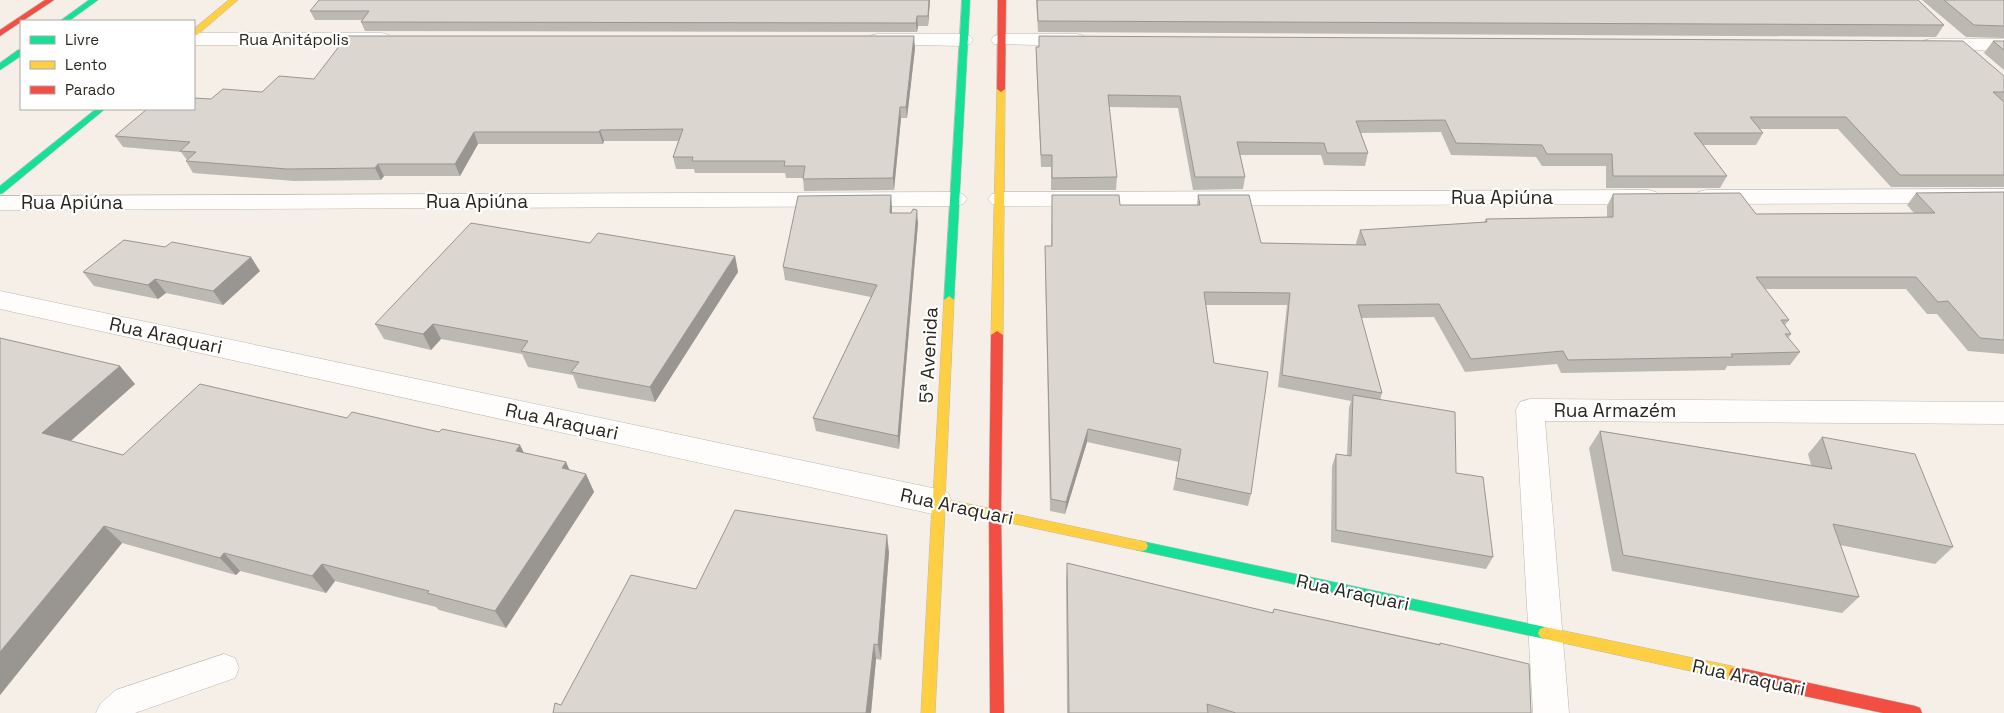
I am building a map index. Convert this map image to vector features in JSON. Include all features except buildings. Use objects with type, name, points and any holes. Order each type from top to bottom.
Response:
[{"type":"main road","points":[[21,20],[50,0]]},
{"type":"main road","points":[[65,20],[94,0]]},
{"type":"main road","points":[[195,32],[234,0]]},
{"type":"main road","name":"5ª Avenida","points":[[928,713],[937,502],[966,0]]},
{"type":"main road","points":[[997,713],[994,514],[1002,0]]},
{"type":"main road","points":[[0,34],[20,20]]},
{"type":"main road","points":[[0,67],[20,53]]},
{"type":"main road","points":[[0,190],[100,110]]},
{"type":"main road","name":"Rua Araquari","points":[[937,502],[1915,713]]},
{"type":"street","points":[[1940,28],[1985,66]]},
{"type":"street","name":"Rua Anitápolis","points":[[195,39],[404,39]]},
{"type":"street","points":[[854,40],[963,40]]},
{"type":"street","points":[[1001,40],[1092,40]]},
{"type":"street","points":[[1910,44],[2004,45]]},
{"type":"street","name":"Rua Apiúna","points":[[1000,199],[2004,196]]},
{"type":"street","name":"Rua Apiúna","points":[[0,202],[955,199]]},
{"type":"street","name":"Rua Araquari","points":[[0,300],[937,502]]},
{"type":"street","name":"Rua Armazém","points":[[1550,713],[1530,410],[2004,412]]},
{"type":"lane","points":[[112,713],[127,700],[224,668]]},
{"type":"traffic: fast","points":[[65,20],[94,0]]},
{"type":"traffic: fast","points":[[949,300],[966,0]]},
{"type":"traffic: fast","points":[[0,67],[20,53]]},
{"type":"traffic: fast","points":[[0,191],[100,110]]},
{"type":"traffic: fast","points":[[1141,546],[1545,633]]},
{"type":"traffic: slow","points":[[195,32],[234,0]]},
{"type":"traffic: slow","points":[[997,335],[1001,89]]},
{"type":"traffic: slow","points":[[928,713],[949,300]]},
{"type":"traffic: slow","points":[[937,502],[1141,546]]},
{"type":"traffic: slow","points":[[1545,633],[1736,674]]},
{"type":"traffic: jam","points":[[21,20],[50,0]]},
{"type":"traffic: jam","points":[[1001,89],[1002,0]]},
{"type":"traffic: jam","points":[[0,34],[20,20]]},
{"type":"traffic: jam","points":[[997,335],[995,514],[997,713]]},
{"type":"traffic: jam","points":[[1736,674],[1915,713]]}]
